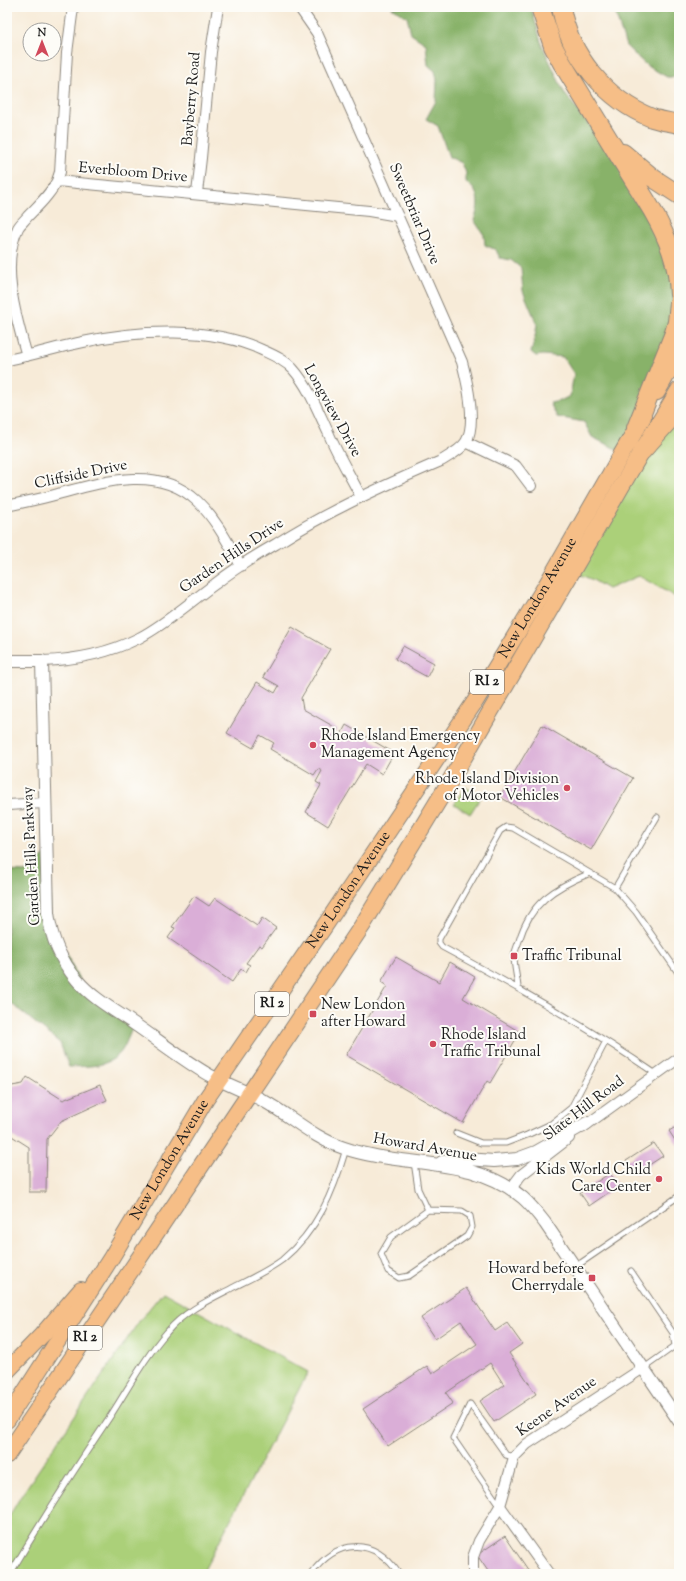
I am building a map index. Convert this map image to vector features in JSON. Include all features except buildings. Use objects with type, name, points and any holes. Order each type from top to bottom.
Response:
[{"type":"highway","points":[[540,7],[553,46],[562,63],[613,145],[666,235],[675,262],[679,295]]},
{"type":"highway","points":[[560,7],[573,43],[589,70],[611,93],[652,118],[679,124]]},
{"type":"highway","points":[[613,145],[653,178],[679,195]]},
{"type":"highway","points":[[636,428],[674,333],[677,322],[679,302]]},
{"type":"highway","points":[[642,451],[679,409]]},
{"type":"main road","name":"New London Avenue","points":[[7,1420],[111,1258],[199,1111],[476,700],[539,596],[679,353]]},
{"type":"main road","name":"New London Avenue","points":[[7,1455],[362,926],[446,788],[679,390]]},
{"type":"main road","points":[[7,1371],[42,1335],[111,1258]]},
{"type":"street","points":[[57,181],[60,172],[67,53],[73,7]]},
{"type":"street","name":"Bayberry Road","points":[[196,194],[211,52],[218,7]]},
{"type":"street","name":"Sweetbriar Drive","points":[[299,7],[317,33],[462,362],[469,392],[470,419],[469,432],[466,442]]},
{"type":"street","name":"Everbloom Drive","points":[[26,356],[10,290],[10,251],[18,227],[49,194],[57,181],[369,211],[398,216]]},
{"type":"street","name":"Longview Drive","points":[[7,360],[104,338],[161,333],[198,334],[245,342],[282,360],[292,368],[302,380],[361,497]]},
{"type":"street","points":[[466,442],[516,466],[531,486]]},
{"type":"street","name":"Garden Hills Drive","points":[[7,661],[60,660],[103,652],[139,638],[152,631],[216,583],[277,543],[361,497],[441,461],[466,442]]},
{"type":"street","name":"Cliffside Drive","points":[[7,506],[41,499],[88,486],[130,478],[143,478],[172,484],[185,491],[196,500],[226,537],[241,566]]},
{"type":"street","name":"Garden Hills Parkway","points":[[42,661],[49,921],[56,945],[78,981],[102,1001],[209,1074],[250,1094]]},
{"type":"street","points":[[7,805],[45,803]]},
{"type":"street","name":"Slate Hill Road","points":[[512,1189],[521,1176],[587,1123],[679,1058]]},
{"type":"street","name":"Howard Avenue","points":[[250,1094],[264,1101],[317,1137],[346,1149],[367,1154],[429,1163],[479,1174],[512,1189],[525,1199],[538,1214],[679,1421]]},
{"type":"street","points":[[429,1163],[467,1158],[494,1161],[517,1159],[536,1152],[587,1123]]},
{"type":"street","name":"Keene Avenue","points":[[473,1574],[473,1557],[479,1541],[500,1506],[514,1457],[527,1444],[643,1368]]},
{"type":"street","points":[[500,1506],[549,1574]]},
{"type":"lane","points":[[615,888],[656,817]]},
{"type":"lane","points":[[656,1074],[606,1041],[518,987],[442,947],[439,943],[439,939],[500,830],[506,827],[513,828],[588,874],[615,888],[636,912],[679,974]]},
{"type":"lane","points":[[518,987],[514,956],[521,933],[531,914],[540,901],[566,883],[588,874]]},
{"type":"lane","points":[[456,1133],[481,1143],[506,1143],[551,1124],[571,1108],[606,1041]]},
{"type":"lane","points":[[10,1574],[48,1510],[148,1357],[167,1331],[198,1307],[262,1272],[281,1260],[290,1252],[309,1232],[323,1211],[333,1189],[346,1149]]},
{"type":"lane","points":[[414,1161],[418,1189],[428,1210]]},
{"type":"lane","points":[[575,1268],[679,1196]]},
{"type":"lane","points":[[428,1210],[462,1211],[470,1216],[472,1227],[467,1236],[409,1276],[399,1278],[388,1271],[381,1254],[391,1237],[428,1210]]},
{"type":"lane","points":[[630,1271],[673,1333],[677,1344],[643,1368]]},
{"type":"lane","points":[[500,1506],[452,1438],[470,1404],[506,1454],[514,1457]]},
{"type":"lane","points":[[311,1574],[322,1560],[330,1554],[337,1550],[349,1547],[366,1549],[381,1555],[399,1574]]},
{"type":"green space","points":[[391,7],[531,7],[542,45],[565,94],[595,132],[666,235],[679,322],[622,452],[592,437],[584,422],[557,417],[550,403],[560,401],[570,396],[574,374],[563,357],[543,355],[536,356],[531,352],[537,324],[523,291],[521,268],[511,260],[500,258],[496,250],[485,245],[484,235],[474,220],[478,199],[471,186],[466,183],[466,173],[462,163],[449,157],[438,126],[426,119],[436,101],[437,80],[435,71],[428,65],[426,44],[411,34],[407,17]]},
{"type":"green space","points":[[611,7],[679,7],[679,77],[667,77],[646,65],[626,46],[615,12]]},
{"type":"green space","points":[[679,414],[679,599],[639,576],[608,589],[593,580],[576,573],[622,491]]},
{"type":"green space","points":[[465,787],[481,797],[470,814],[454,804]]},
{"type":"green space","points":[[48,853],[51,924],[85,991],[134,1025],[120,1053],[115,1058],[103,1064],[69,1067],[60,1043],[7,1000],[7,871],[25,872]]},
{"type":"green space","points":[[163,1292],[308,1372],[202,1574],[7,1574],[7,1520],[21,1496],[140,1320]]},
{"type":"place","name":"Rhode Island Emergency Management Agency","points":[[313,745]]},
{"type":"place","name":"Rhode Island Division of Motor Vehicles","points":[[567,788]]},
{"type":"place","name":"Traffic Tribunal","points":[[514,956]]},
{"type":"place","name":"New London after Howard","points":[[313,1014]]},
{"type":"place","name":"Rhode Island Traffic Tribunal","points":[[433,1044]]},
{"type":"place","name":"Kids World Child Care Center","points":[[659,1179]]},
{"type":"place","name":"Howard before Cherrydale","points":[[592,1278]]}]
